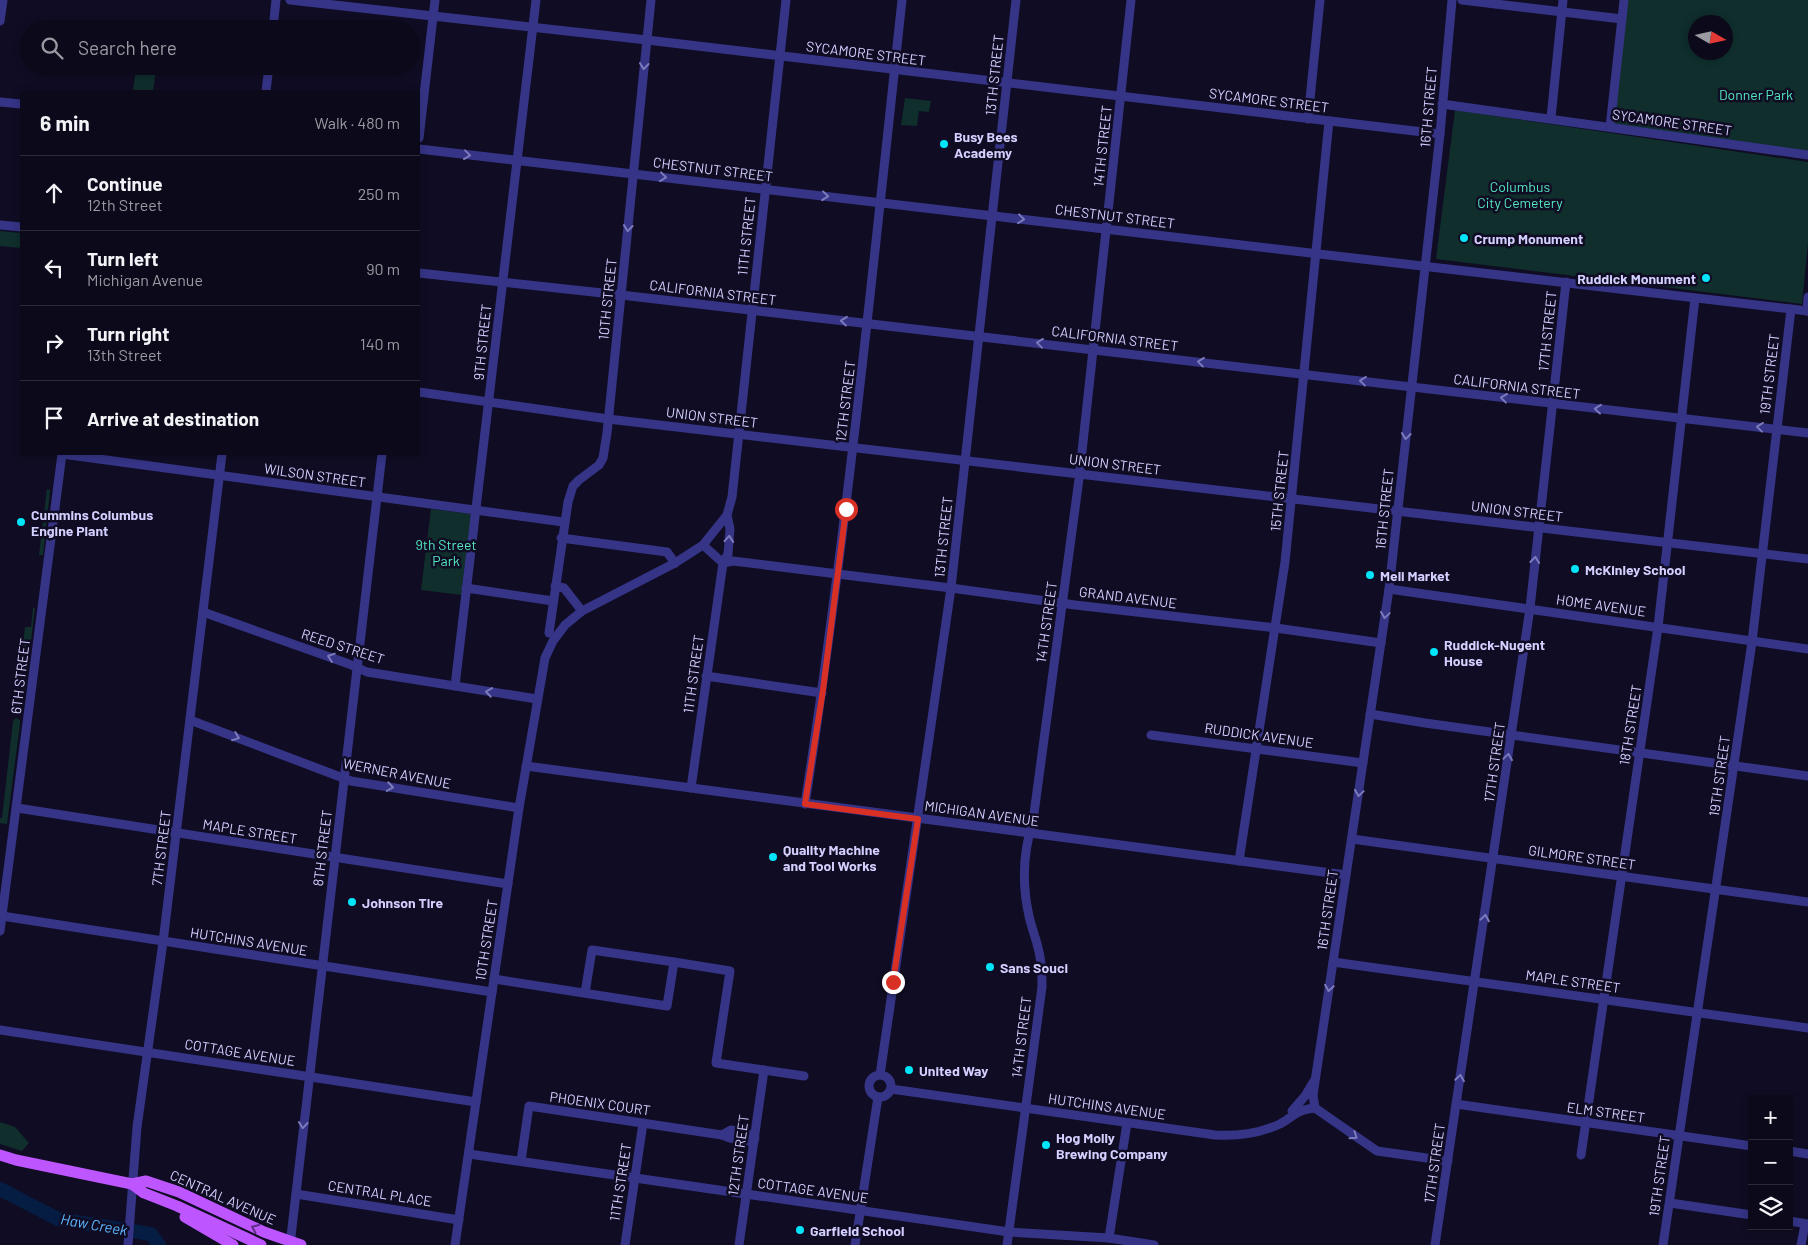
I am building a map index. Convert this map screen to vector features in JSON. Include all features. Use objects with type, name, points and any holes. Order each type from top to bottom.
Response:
[{"type":"main road","name":"CENTRAL AVENUE","points":[[0,1155],[132,1184],[146,1181],[180,1192],[257,1229],[294,1244]]},
{"type":"main road","name":"CENTRAL AVENUE","points":[[132,1184],[144,1193],[177,1206],[261,1245]]},
{"type":"main road","points":[[177,1206],[187,1219],[221,1236],[233,1245]]},
{"type":"street","points":[[0,21],[2,0]]},
{"type":"street","points":[[274,20],[276,0]]},
{"type":"street","name":"SYCAMORE STREET","points":[[290,0],[532,29],[647,40],[1440,134]]},
{"type":"street","points":[[420,129],[435,0]]},
{"type":"street","name":"9TH STREET","points":[[455,686],[536,0]]},
{"type":"street","name":"10TH STREET","points":[[455,1245],[519,808],[537,700],[551,637],[553,601],[564,522],[573,486],[599,465],[603,458],[652,0]]},
{"type":"street","name":"11TH STREET","points":[[690,788],[723,563],[728,554],[730,529],[727,515],[732,497],[786,0]]},
{"type":"street","name":"12TH STREET","points":[[805,804],[822,693],[854,447],[902,0]]},
{"type":"street","name":"13TH STREET","points":[[880,1075],[951,588],[1016,0]]},
{"type":"street","name":"14TH STREET","points":[[1006,1245],[1026,1109],[1042,980],[1040,954],[1025,895],[1024,873],[1029,834],[1033,821],[1080,473],[1131,0]]},
{"type":"street","points":[[1308,119],[1320,0]]},
{"type":"street","name":"16TH STREET","points":[[1315,1108],[1313,1095],[1389,589],[1440,134],[1452,0]]},
{"type":"street","points":[[1462,0],[1622,18]]},
{"type":"street","points":[[1551,118],[1563,0]]},
{"type":"street","points":[[1610,127],[1624,0]]},
{"type":"street","points":[[266,90],[267,75]]},
{"type":"street","points":[[0,102],[20,104]]},
{"type":"street","name":"SYCAMORE STREET","points":[[1442,104],[1808,155]]},
{"type":"street","name":"15TH STREET","points":[[1240,861],[1276,628],[1293,498],[1329,121]]},
{"type":"street","name":"CHESTNUT STREET","points":[[420,149],[1807,311]]},
{"type":"street","points":[[0,225],[20,227]]},
{"type":"street","name":"CALIFORNIA STREET","points":[[420,273],[868,323],[1808,433]]},
{"type":"street","name":"17TH STREET","points":[[1436,1245],[1530,608],[1566,282]]},
{"type":"street","points":[[1807,311],[1808,297]]},
{"type":"street","name":"18TH STREET","points":[[1580,1155],[1658,627],[1695,298]]},
{"type":"street","name":"19TH STREET","points":[[1663,1245],[1752,642],[1790,309]]},
{"type":"street","name":"UNION STREET","points":[[420,392],[608,419],[1808,559]]},
{"type":"street","name":"6TH STREET","points":[[0,931],[62,455]]},
{"type":"street","name":"WILSON STREET","points":[[69,455],[564,522]]},
{"type":"street","name":"7TH STREET","points":[[128,1245],[137,1126],[163,942],[222,455]]},
{"type":"street","name":"8TH STREET","points":[[294,1244],[296,1194],[309,1077],[382,455]]},
{"type":"street","points":[[551,637],[582,611],[675,563],[703,545],[727,515]]},
{"type":"street","points":[[561,538],[667,552],[675,563]]},
{"type":"street","points":[[703,545],[723,563]]},
{"type":"street","name":"GRAND AVENUE","points":[[723,563],[733,560],[1063,603],[1276,628],[1381,643]]},
{"type":"street","points":[[555,586],[564,588],[582,611]]},
{"type":"street","points":[[466,588],[553,601]]},
{"type":"street","name":"HOME AVENUE","points":[[1389,589],[1530,608],[1808,650]]},
{"type":"street","name":"REED STREET","points":[[204,612],[367,672],[537,700]]},
{"type":"street","points":[[706,676],[822,693]]},
{"type":"street","points":[[1370,714],[1808,776]]},
{"type":"street","name":"WERNER AVENUE","points":[[190,720],[351,781],[519,808]]},
{"type":"street","name":"RUDDICK AVENUE","points":[[1151,734],[1363,763]]},
{"type":"street","name":"MICHIGAN AVENUE","points":[[526,766],[1346,875]]},
{"type":"street","name":"MAPLE STREET","points":[[17,808],[508,884]]},
{"type":"street","name":"GILMORE STREET","points":[[1352,839],[1808,902]]},
{"type":"street","name":"HUTCHINS AVENUE","points":[[2,916],[492,992]]},
{"type":"street","points":[[585,993],[592,950],[730,971],[716,1062],[804,1076]]},
{"type":"street","points":[[494,979],[667,1006],[674,962]]},
{"type":"street","name":"MAPLE STREET","points":[[1334,962],[1808,1028]]},
{"type":"street","name":"COTTAGE AVENUE","points":[[0,1030],[476,1102]]},
{"type":"street","name":"12TH STREET","points":[[739,1245],[764,1070]]},
{"type":"street","points":[[880,1075],[888,1078],[891,1089],[887,1095],[878,1097],[870,1092],[868,1086],[873,1076],[880,1075]]},
{"type":"street","points":[[1282,1123],[1305,1096],[1316,1077]]},
{"type":"street","name":"HUTCHINS AVENUE","points":[[891,1089],[1215,1135],[1238,1136],[1259,1133],[1282,1123],[1301,1109],[1315,1108]]},
{"type":"street","points":[[855,1245],[878,1097]]},
{"type":"street","name":"ELM STREET","points":[[1456,1104],[1748,1145]]},
{"type":"street","name":"PHOENIX COURT","points":[[521,1161],[529,1106],[722,1135],[731,1130],[744,1132],[755,1140]]},
{"type":"street","points":[[1315,1108],[1377,1151],[1448,1161]]},
{"type":"street","name":"11TH STREET","points":[[625,1245],[643,1123]]},
{"type":"street","points":[[1109,1238],[1127,1123]]},
{"type":"street","points":[[1793,1152],[1808,1154]]},
{"type":"street","name":"COTTAGE AVENUE","points":[[469,1154],[1009,1232],[1109,1238],[1154,1245]]},
{"type":"street","name":"CENTRAL PLACE","points":[[296,1194],[459,1220]]},
{"type":"street","points":[[1670,1203],[1748,1215]]},
{"type":"street","points":[[1793,1222],[1807,1224],[1801,1245]]},
{"type":"green space","name":"Donner Park","points":[[1627,0],[1808,0],[1808,155],[1610,127]]},
{"type":"green space","points":[[135,75],[155,75],[153,90],[133,90]]},
{"type":"green space","points":[[905,98],[931,101],[929,112],[919,111],[917,126],[901,125]]},
{"type":"green space","name":"Columbus City Cemetery","points":[[1455,110],[1808,162],[1808,243],[1802,304],[1436,259]]},
{"type":"green space","points":[[0,231],[20,233],[20,248],[0,246]]},
{"type":"green space","points":[[47,489],[50,490],[43,555],[39,555]]},
{"type":"green space","name":"9th Street Park","points":[[431,509],[472,514],[462,595],[421,590]]},
{"type":"green space","points":[[33,608],[35,608],[25,689],[17,692],[25,627],[31,627]]},
{"type":"green space","points":[[16,718],[20,720],[20,724],[7,824],[0,823],[0,818],[2,818],[13,721]]},
{"type":"green space","points":[[0,1122],[15,1127],[29,1143],[22,1151],[0,1144]]},
{"type":"waterway","name":"Haw Creek","points":[[0,1189],[58,1219],[151,1234],[159,1245]]},
{"type":"place","name":"Busy Bees Academy","points":[[944,144]]},
{"type":"place","name":"Crump Monument","points":[[1464,238]]},
{"type":"place","name":"Ruddick Monument","points":[[1706,278]]},
{"type":"place","name":"Cummins Columbus Engine Plant","points":[[21,522]]},
{"type":"place","name":"McKinley School","points":[[1575,569]]},
{"type":"place","name":"Meli Market","points":[[1370,575]]},
{"type":"place","name":"Ruddick-Nugent House","points":[[1434,652]]},
{"type":"place","name":"Quality Machine and Tool Works","points":[[773,857]]},
{"type":"place","name":"Johnson Tire","points":[[352,902]]},
{"type":"place","name":"Sans Souci","points":[[990,967]]},
{"type":"place","name":"United Way","points":[[909,1070]]},
{"type":"place","name":"Hog Molly Brewing Company","points":[[1046,1145]]},
{"type":"place","name":"Garfield School","points":[[800,1230]]},
{"type":"route","points":[[846,509],[823,690],[805,804],[918,819],[893,982]]}]
